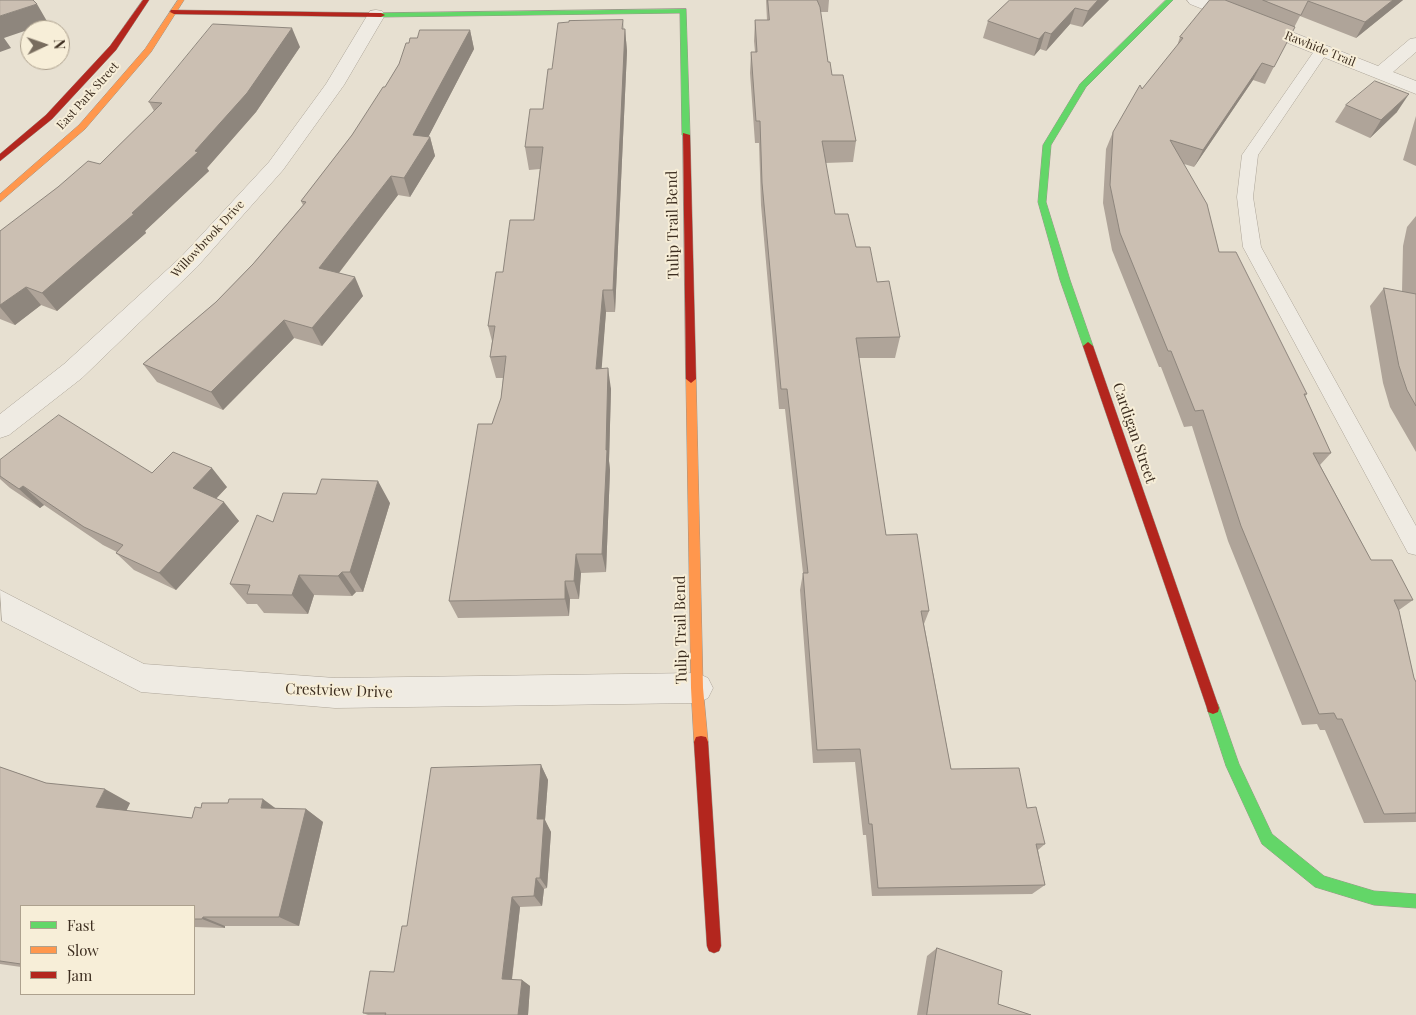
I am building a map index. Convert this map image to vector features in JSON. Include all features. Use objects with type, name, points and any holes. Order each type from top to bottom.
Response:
[{"type":"street","name":"East Park Street","points":[[0,158],[48,117],[113,48],[146,0]]},
{"type":"street","name":"East Park Street","points":[[0,199],[82,127],[148,50],[182,0]]},
{"type":"street","name":"Cardigan Street","points":[[1170,0],[1083,86],[1047,146],[1042,202],[1065,280],[1233,766],[1267,839],[1320,882],[1374,898],[1416,901]]},
{"type":"street","name":"Rawhide Trail","points":[[1196,0],[1416,88]]},
{"type":"street","name":"Tulip Trail Bend","points":[[174,12],[376,15],[684,11],[697,688],[714,946]]},
{"type":"street","name":"Willowbrook Drive","points":[[0,428],[73,371],[189,262],[264,180],[335,85],[376,15]]},
{"type":"street","points":[[1381,73],[1416,43]]},
{"type":"street","name":"Crestview Drive","points":[[0,603],[12,612],[141,678],[335,694],[697,688]]},
{"type":"lane","points":[[1322,50],[1250,155],[1245,197],[1252,248],[1416,546]]},
{"type":"building","points":[[0,0],[33,0],[37,4],[0,16]]},
{"type":"building","points":[[768,0],[817,0],[820,7],[828,62],[830,62],[832,75],[843,75],[856,141],[822,141],[835,214],[848,214],[856,247],[870,247],[877,282],[889,281],[900,337],[856,338],[886,535],[917,534],[929,611],[921,611],[951,769],[1019,768],[1027,808],[1036,807],[1045,844],[1036,844],[1045,885],[878,888],[872,824],[869,824],[860,749],[817,750],[803,573],[808,573],[787,389],[781,389],[762,183],[760,121],[756,121],[751,52],[757,52],[755,20],[769,20]]},
{"type":"building","points":[[1010,0],[1098,0],[1088,11],[1075,8],[1051,34],[1045,32],[1039,39],[988,21]]},
{"type":"building","points":[[1210,0],[1225,0],[1295,27],[1274,67],[1262,63],[1203,150],[1170,140],[1207,204],[1219,252],[1236,252],[1307,394],[1304,394],[1331,453],[1313,453],[1371,560],[1392,560],[1413,600],[1394,600],[1399,611],[1416,682],[1416,813],[1384,814],[1342,719],[1337,719],[1334,713],[1319,714],[1241,526],[1203,410],[1195,411],[1171,351],[1168,351],[1120,233],[1110,185],[1113,132],[1140,85],[1142,89],[1183,38],[1180,37]]},
{"type":"building","points":[[1263,0],[1393,0],[1365,22],[1308,1],[1301,15]]},
{"type":"building","points":[[623,20],[622,29],[625,29],[613,290],[603,290],[596,369],[608,368],[607,450],[602,554],[576,554],[574,581],[565,581],[565,599],[449,601],[478,424],[492,424],[501,398],[506,356],[490,357],[495,326],[488,326],[496,272],[503,272],[510,220],[534,220],[543,147],[525,147],[530,109],[543,109],[548,69],[552,69],[558,23]]},
{"type":"building","points":[[213,24],[292,28],[247,93],[195,151],[198,152],[132,213],[134,214],[42,293],[26,287],[0,305],[0,231],[58,187],[88,161],[100,164],[162,103],[149,102]]},
{"type":"building","points":[[420,30],[470,30],[413,135],[430,137],[404,178],[391,176],[319,268],[355,277],[312,328],[284,320],[211,392],[143,364],[216,302],[253,264],[306,202],[301,201],[352,135],[399,64],[406,43],[409,43],[410,38],[417,38]]},
{"type":"building","points":[[1375,81],[1409,94],[1381,120],[1346,105]]},
{"type":"building","points":[[1384,288],[1416,294],[1416,406],[1407,390],[1399,366]]},
{"type":"building","points":[[59,415],[152,473],[173,452],[212,468],[193,488],[224,502],[159,573],[116,553],[123,545],[84,527],[23,486],[19,489],[0,476],[0,460]]},
{"type":"building","points":[[322,479],[378,481],[350,572],[342,572],[338,576],[299,575],[292,595],[247,594],[250,585],[230,584],[257,515],[273,522],[283,493],[316,494]]},
{"type":"building","points":[[541,765],[537,819],[544,819],[540,878],[536,878],[534,896],[512,897],[502,979],[522,980],[518,1015],[385,1015],[386,1013],[363,1013],[370,971],[394,972],[402,926],[407,926],[431,768]]},
{"type":"building","points":[[0,767],[46,783],[105,789],[96,807],[192,818],[195,807],[201,808],[202,803],[228,803],[229,799],[263,799],[261,808],[306,809],[279,917],[203,917],[202,919],[195,919],[195,905],[20,905],[20,964],[0,961]]},
{"type":"building","points":[[937,948],[1002,971],[998,1004],[1031,1015],[927,1015]]},
{"type":"traffic: fast","points":[[1088,346],[1065,280],[1042,202],[1047,145],[1083,86],[1170,0]]},
{"type":"traffic: fast","points":[[381,15],[683,11],[686,135]]},
{"type":"traffic: fast","points":[[1213,708],[1233,766],[1267,839],[1320,882],[1374,898],[1416,901]]},
{"type":"traffic: slow","points":[[0,199],[82,127],[148,50],[181,0]]},
{"type":"traffic: slow","points":[[691,379],[697,688],[701,742]]},
{"type":"traffic: jam","points":[[0,158],[49,117],[113,48],[146,0]]},
{"type":"traffic: jam","points":[[174,12],[381,15]]},
{"type":"traffic: jam","points":[[686,135],[691,379]]},
{"type":"traffic: jam","points":[[1088,346],[1213,708]]},
{"type":"traffic: jam","points":[[701,742],[714,946]]}]
